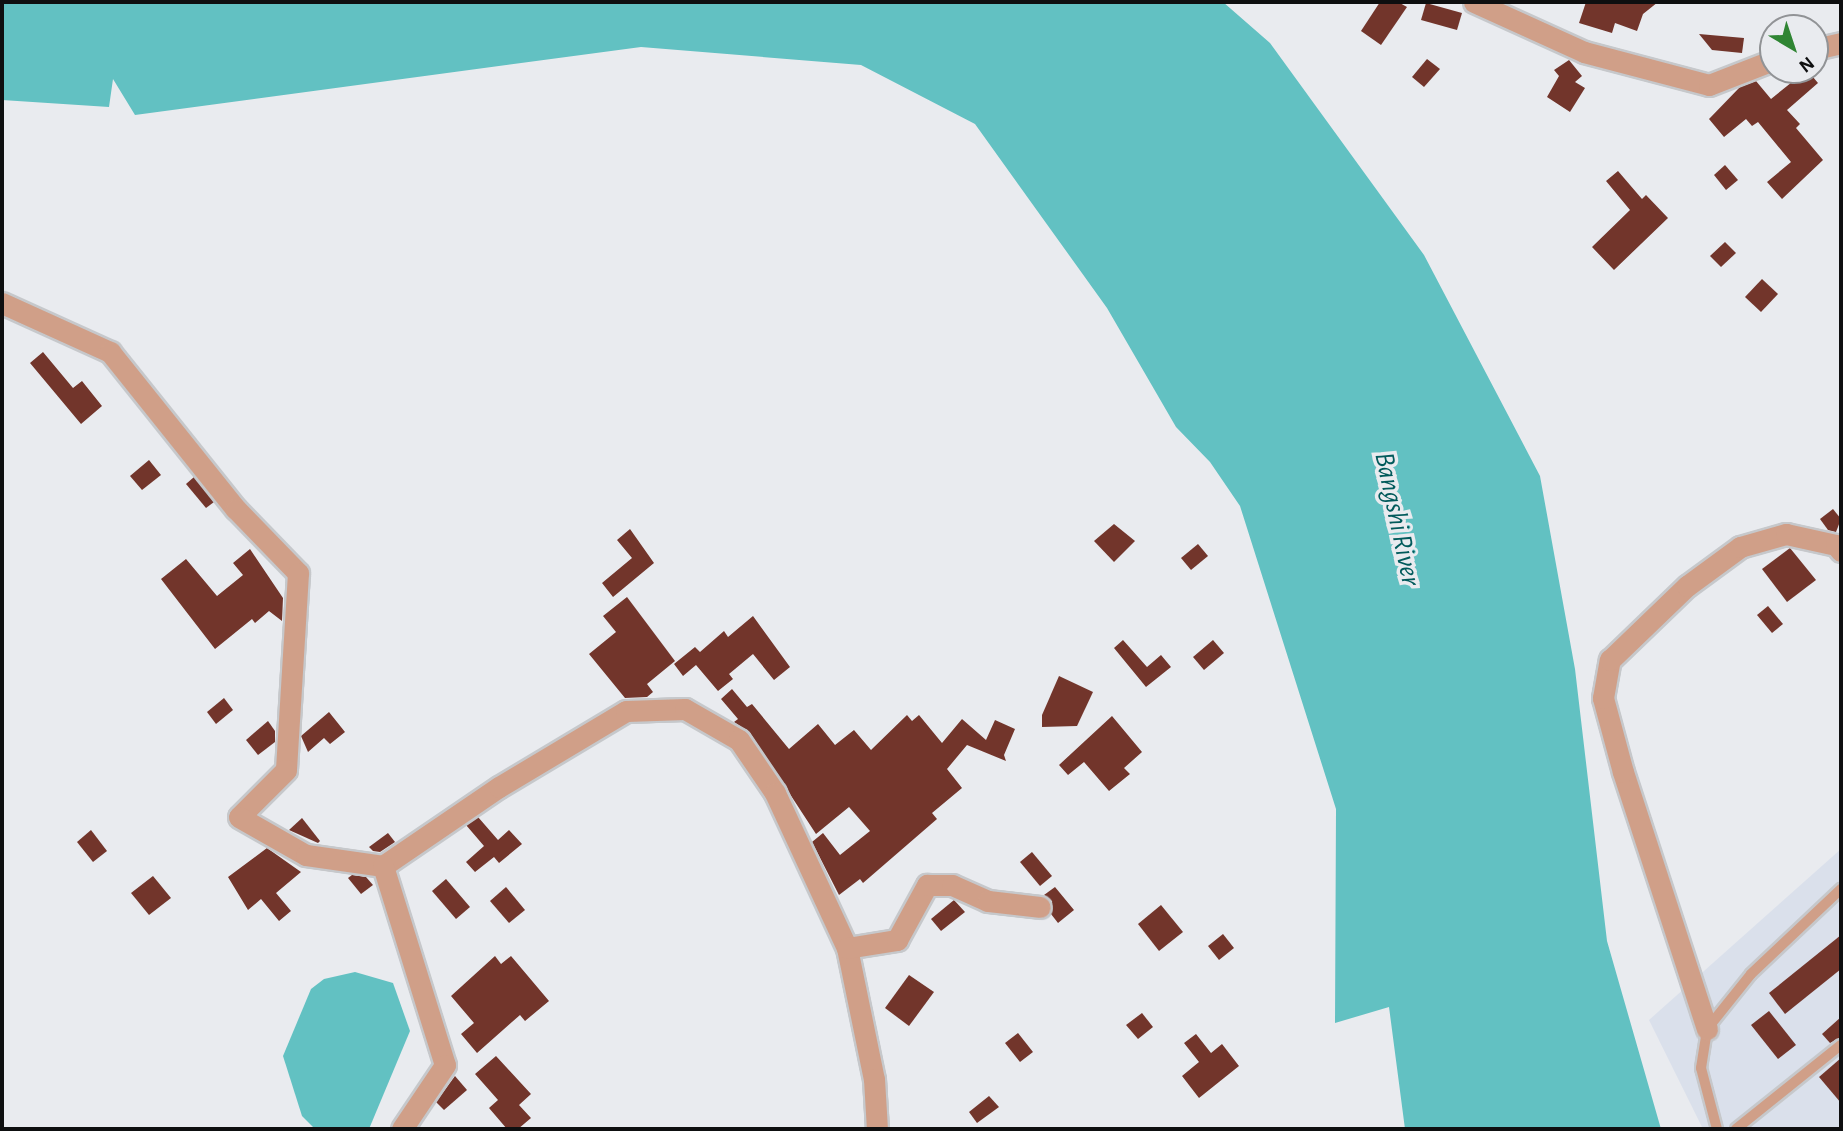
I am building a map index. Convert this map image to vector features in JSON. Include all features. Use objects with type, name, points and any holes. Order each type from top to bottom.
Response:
[{"type":"street","points":[[1474,2],[1584,52],[1709,85],[1759,65]]},
{"type":"street","points":[[2,303],[110,352],[236,509],[298,573],[286,770],[239,817],[306,855],[383,866],[499,787],[626,712],[685,709],[739,740],[775,793],[847,948],[874,1079],[877,1129]]},
{"type":"street","points":[[1707,1029],[1603,698],[1610,660],[1687,586],[1740,547],[1786,534],[1836,545],[1841,551]]},
{"type":"street","points":[[383,866],[445,1065],[402,1129]]},
{"type":"street","points":[[847,948],[897,940],[927,885],[952,885],[988,901],[1040,907]]},
{"type":"lane","points":[[1717,1129],[1701,1068],[1707,1029],[1751,974],[1841,889]]},
{"type":"lane","points":[[1736,1129],[1841,1045]]},
{"type":"shaded area","points":[[1841,849],[1841,1129],[1703,1129],[1649,1020]]},
{"type":"water","name":"Bangshi River","points":[[2,2],[1223,2],[1270,43],[1424,255],[1540,476],[1575,669],[1607,941],[1661,1129],[1405,1129],[1389,1007],[1335,1023],[1336,809],[1240,506],[1210,462],[1176,427],[1107,308],[975,124],[861,65],[641,47],[135,115],[113,79],[109,107],[2,100]]},
{"type":"water","points":[[355,972],[393,983],[410,1031],[369,1129],[315,1129],[302,1116],[283,1056],[311,989],[324,979]]},
{"type":"building","points":[[1380,2],[1398,2],[1407,7],[1381,45],[1361,31]]},
{"type":"building","points":[[1586,2],[1658,2],[1643,14],[1637,31],[1615,23],[1612,33],[1579,23]]},
{"type":"building","points":[[1426,3],[1462,13],[1457,30],[1421,20]]},
{"type":"building","points":[[1699,34],[1744,38],[1742,53],[1712,50]]},
{"type":"building","points":[[1427,59],[1440,69],[1424,87],[1412,77]]},
{"type":"building","points":[[1569,60],[1582,76],[1575,82],[1585,88],[1570,112],[1547,97],[1559,76],[1554,70]]},
{"type":"building","points":[[1756,81],[1771,99],[1790,84],[1817,84],[1787,110],[1800,124],[1796,128],[1823,160],[1782,199],[1767,182],[1791,162],[1758,122],[1752,126],[1746,119],[1724,137],[1709,119],[1740,87]]},
{"type":"building","points":[[1725,165],[1738,180],[1726,190],[1714,175]]},
{"type":"building","points":[[1618,171],[1642,199],[1646,195],[1668,218],[1614,270],[1592,247],[1630,210],[1606,181]]},
{"type":"building","points":[[1725,242],[1736,253],[1721,267],[1710,256]]},
{"type":"building","points":[[1762,279],[1778,294],[1761,312],[1745,297]]},
{"type":"building","points":[[43,352],[73,388],[82,381],[102,406],[81,424],[30,363]]},
{"type":"building","points":[[149,460],[161,475],[142,490],[130,476]]},
{"type":"building","points":[[194,477],[214,502],[206,508],[186,484]]},
{"type":"building","points":[[1833,509],[1841,519],[1836,532],[1828,530],[1820,519]]},
{"type":"building","points":[[1114,524],[1135,541],[1114,562],[1094,541]]},
{"type":"building","points":[[630,529],[654,563],[613,597],[602,583],[632,558],[617,540]]},
{"type":"building","points":[[1198,544],[1208,556],[1191,570],[1181,558]]},
{"type":"building","points":[[1790,548],[1816,580],[1787,602],[1762,569]]},
{"type":"building","points":[[250,549],[283,598],[282,621],[269,611],[255,623],[252,619],[215,649],[161,579],[186,559],[217,596],[243,575],[233,563]]},
{"type":"building","points":[[627,597],[675,661],[647,684],[653,692],[647,697],[625,698],[589,654],[616,632],[603,616]]},
{"type":"building","points":[[1768,606],[1783,624],[1772,633],[1757,615]]},
{"type":"building","points":[[753,616],[790,667],[774,680],[753,654],[729,674],[733,679],[718,691],[696,665],[683,676],[674,664],[695,647],[700,652],[724,631],[728,637]]},
{"type":"building","points":[[1123,640],[1147,667],[1161,655],[1171,667],[1146,687],[1114,648]]},
{"type":"building","points":[[1213,640],[1224,653],[1204,670],[1193,657]]},
{"type":"building","points":[[1059,676],[1093,692],[1077,726],[1042,727],[1042,715]]},
{"type":"building","points":[[732,689],[747,707],[752,704],[789,749],[818,724],[835,745],[854,730],[871,750],[907,715],[912,721],[919,715],[942,743],[962,719],[986,740],[995,720],[1015,729],[1004,755],[1006,761],[967,745],[947,769],[962,788],[932,813],[937,819],[863,883],[860,879],[839,895],[812,842],[823,833],[840,855],[870,831],[849,807],[816,834],[750,733],[734,722],[738,719],[721,699]]},
{"type":"building","points":[[224,698],[233,710],[216,724],[207,712]]},
{"type":"building","points":[[329,712],[345,732],[330,744],[324,738],[308,752],[301,736]]},
{"type":"building","points":[[1112,716],[1142,752],[1124,768],[1130,774],[1109,791],[1084,762],[1068,775],[1059,765]]},
{"type":"building","points":[[268,721],[275,731],[275,742],[258,755],[246,740]]},
{"type":"building","points":[[478,817],[498,840],[509,830],[522,844],[499,863],[494,857],[475,872],[466,862],[484,846],[466,825]]},
{"type":"building","points":[[302,818],[320,841],[318,843],[289,830]]},
{"type":"building","points":[[91,830],[107,851],[93,862],[77,842]]},
{"type":"building","points":[[388,833],[395,842],[380,852],[369,847]]},
{"type":"building","points":[[267,848],[301,872],[276,893],[291,911],[279,921],[261,899],[248,910],[228,877]]},
{"type":"building","points":[[1032,852],[1052,876],[1040,886],[1020,862]]},
{"type":"building","points":[[352,875],[366,877],[373,885],[361,894],[348,878]]},
{"type":"building","points":[[153,876],[171,898],[149,915],[131,893]]},
{"type":"building","points":[[446,879],[470,907],[456,919],[432,891]]},
{"type":"building","points":[[506,887],[525,910],[509,923],[490,901]]},
{"type":"building","points":[[1055,887],[1074,910],[1058,923],[1051,914],[1052,901],[1044,895]]},
{"type":"building","points":[[954,900],[965,912],[941,931],[931,919]]},
{"type":"building","points":[[1161,905],[1183,932],[1159,951],[1138,924]]},
{"type":"building","points":[[1223,934],[1234,948],[1219,960],[1208,946]]},
{"type":"building","points":[[1841,935],[1841,969],[1785,1014],[1769,993]]},
{"type":"building","points":[[495,956],[501,964],[511,956],[549,1001],[525,1021],[520,1015],[477,1053],[461,1034],[474,1023],[451,996]]},
{"type":"building","points":[[909,975],[934,992],[909,1026],[885,1008]]},
{"type":"building","points":[[1769,1011],[1796,1045],[1778,1059],[1751,1025]]},
{"type":"building","points":[[1142,1013],[1153,1027],[1138,1039],[1126,1025]]},
{"type":"building","points":[[1841,1017],[1841,1037],[1830,1043],[1822,1034]]},
{"type":"building","points":[[1018,1033],[1033,1052],[1020,1062],[1005,1043]]},
{"type":"building","points":[[1196,1034],[1211,1053],[1222,1044],[1239,1066],[1199,1098],[1182,1076],[1199,1062],[1184,1043]]},
{"type":"building","points":[[496,1056],[531,1094],[519,1105],[531,1118],[518,1129],[507,1129],[489,1108],[498,1100],[475,1074]]},
{"type":"building","points":[[1841,1058],[1841,1103],[1819,1077]]},
{"type":"building","points":[[455,1076],[467,1090],[444,1110],[436,1102]]},
{"type":"building","points":[[989,1096],[999,1107],[977,1123],[969,1112]]}]
